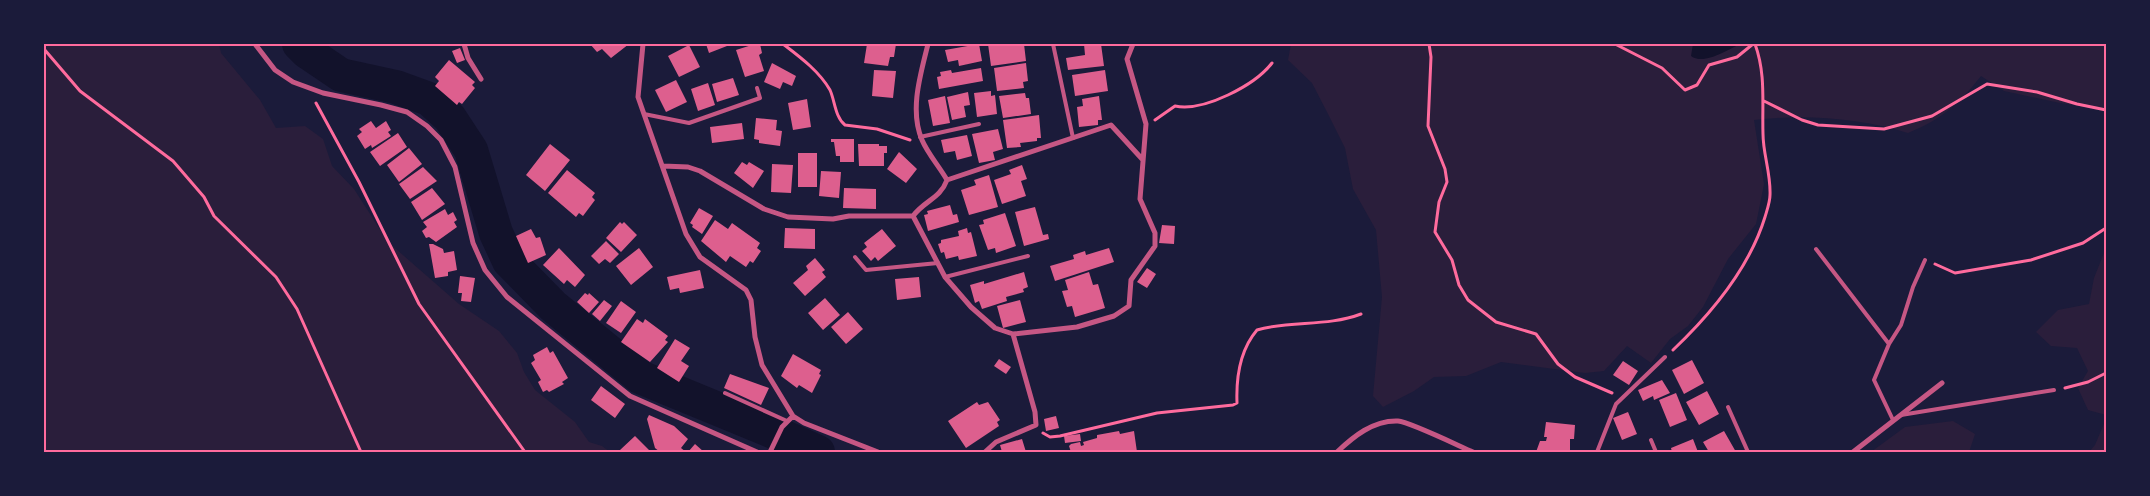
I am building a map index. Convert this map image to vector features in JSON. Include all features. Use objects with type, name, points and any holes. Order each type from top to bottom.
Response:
[{"type":"street","points":[[255,44],[275,70],[293,82],[309,88],[406,112],[428,126],[440,140],[455,167],[473,243],[485,270],[508,297],[630,396],[756,452]]},
{"type":"street","points":[[464,44],[468,58],[481,79]]},
{"type":"street","points":[[643,44],[638,97],[678,214],[700,257],[746,290],[751,300],[755,337],[762,366],[793,416],[804,423],[878,452]]},
{"type":"street","points":[[913,216],[921,205],[943,191],[946,180],[922,139],[918,126],[917,86],[928,44]]},
{"type":"street","points":[[913,216],[945,277],[971,307],[995,328],[1012,334],[1077,327],[1114,316],[1129,306],[1130,280],[1155,246],[1154,233],[1140,199],[1146,124],[1127,59],[1133,44]]},
{"type":"street","points":[[946,180],[1112,125],[1143,160]]},
{"type":"street","points":[[662,166],[688,167],[700,171],[764,209],[788,217],[833,219],[850,216],[913,216]]},
{"type":"street","points":[[985,452],[989,446],[996,442],[1034,428],[1035,412],[1012,334]]},
{"type":"street","points":[[1853,452],[1942,384]]},
{"type":"street","points":[[770,452],[782,428],[793,416]]},
{"type":"street","points":[[1337,452],[1354,436],[1377,424],[1398,421],[1473,452]]},
{"type":"lane","points":[[1053,44],[1073,138]]},
{"type":"lane","points":[[644,114],[689,124],[760,98],[757,88]]},
{"type":"lane","points":[[922,139],[979,124]]},
{"type":"lane","points":[[1816,249],[1889,344]]},
{"type":"lane","points":[[855,256],[866,270],[938,263]]},
{"type":"lane","points":[[945,277],[1028,256]]},
{"type":"lane","points":[[1893,420],[1874,380],[1889,344],[1901,325],[1913,286],[1925,260]]},
{"type":"lane","points":[[1597,452],[1618,400],[1665,357]]},
{"type":"lane","points":[[1899,415],[2054,390]]},
{"type":"lane","points":[[725,393],[787,421]]},
{"type":"lane","points":[[1728,407],[1748,452]]},
{"type":"lane","points":[[1651,440],[1656,452]]},
{"type":"path","points":[[783,44],[822,78],[830,91],[838,117],[844,125],[877,129],[906,139],[922,139]]},
{"type":"path","points":[[1428,44],[1430,57],[1428,126],[1445,169],[1447,182],[1437,210],[1435,232],[1452,260],[1459,285],[1468,300],[1478,309],[1496,322],[1536,334],[1558,364],[1575,377],[1613,393],[1618,400]]},
{"type":"path","points":[[1615,44],[1662,68],[1686,90],[1697,85],[1709,65],[1737,57],[1754,44],[1760,57],[1764,101],[1763,135],[1771,197],[1759,236],[1750,254],[1718,302],[1694,330],[1665,357]]},
{"type":"path","points":[[44,49],[80,91],[173,161],[204,197],[214,216],[276,277],[297,309],[361,452]]},
{"type":"path","points":[[1146,124],[1151,123],[1175,106],[1181,107],[1215,100],[1244,88],[1272,63]]},
{"type":"path","points":[[1764,101],[1802,120],[1818,125],[1884,129],[1932,116],[1987,84],[2036,92],[2106,110]]},
{"type":"path","points":[[309,88],[370,203],[419,304],[525,452]]},
{"type":"path","points":[[1925,260],[1957,273],[2048,256],[2084,243],[2106,228]]},
{"type":"path","points":[[1034,428],[1050,437],[1060,436],[1157,413],[1233,405],[1237,403],[1236,391],[1243,353],[1250,338],[1258,330],[1268,327],[1327,323],[1361,314]]},
{"type":"path","points":[[2054,390],[2088,382],[2106,373]]},
{"type":"shaded area","points":[[44,44],[219,44],[221,53],[260,100],[276,128],[305,126],[323,139],[332,166],[354,189],[388,242],[459,304],[499,331],[517,353],[524,372],[535,390],[575,422],[589,442],[602,446],[610,452],[44,452]]},
{"type":"shaded area","points":[[1291,44],[2106,44],[2106,110],[2060,103],[2004,91],[1981,76],[1949,110],[1931,122],[1908,133],[1870,124],[1832,119],[1793,117],[1754,120],[1764,184],[1756,224],[1728,259],[1703,307],[1688,326],[1670,339],[1651,363],[1627,346],[1604,371],[1585,373],[1501,362],[1466,376],[1434,377],[1414,391],[1383,407],[1373,396],[1382,297],[1376,230],[1353,189],[1345,148],[1312,83],[1288,60]]},
{"type":"shaded area","points":[[1693,44],[1741,44],[1716,56],[1696,59],[1691,56]]},
{"type":"shaded area","points":[[2106,248],[2106,415],[2088,410],[2078,388],[2088,371],[2077,348],[2051,346],[2036,332],[2058,310],[2089,304],[2094,278]]},
{"type":"shaded area","points":[[2106,419],[2106,452],[2089,452],[2095,445]]},
{"type":"shaded area","points":[[1953,421],[1975,434],[1969,452],[1871,452],[1905,427]]},
{"type":"building","points":[[590,44],[629,44],[611,58],[602,49],[597,52]]},
{"type":"building","points":[[706,44],[726,44],[727,46],[709,53]]},
{"type":"building","points":[[760,44],[762,53],[759,55],[764,71],[745,77],[736,50]]},
{"type":"building","points":[[867,44],[896,44],[894,57],[890,57],[888,66],[864,63]]},
{"type":"building","points":[[979,44],[982,61],[959,66],[958,60],[948,62],[945,50]]},
{"type":"building","points":[[988,44],[1024,44],[1026,61],[991,66]]},
{"type":"building","points":[[1084,44],[1101,44],[1104,66],[1068,70],[1066,58],[1085,55]]},
{"type":"building","points":[[689,45],[700,67],[679,77],[668,56]]},
{"type":"building","points":[[460,48],[465,60],[457,63],[452,51]]},
{"type":"building","points":[[449,60],[475,82],[472,85],[475,88],[462,104],[459,102],[457,105],[435,86],[439,81],[435,77]]},
{"type":"building","points":[[772,63],[796,76],[792,86],[783,82],[780,89],[764,82]]},
{"type":"building","points":[[1026,63],[1028,81],[1023,82],[1024,88],[997,91],[994,68]]},
{"type":"building","points":[[981,68],[983,81],[939,89],[937,77],[941,76],[940,72],[951,70],[952,73]]},
{"type":"building","points":[[874,70],[896,71],[893,98],[872,96]]},
{"type":"building","points":[[1105,70],[1108,91],[1075,96],[1072,75]]},
{"type":"building","points":[[733,78],[739,95],[717,102],[712,84]]},
{"type":"building","points":[[676,80],[687,102],[666,112],[655,90]]},
{"type":"building","points":[[708,83],[715,105],[698,111],[691,89]]},
{"type":"building","points":[[991,91],[991,96],[995,95],[997,114],[977,117],[974,93]]},
{"type":"building","points":[[968,92],[970,105],[964,106],[966,117],[952,120],[947,97]]},
{"type":"building","points":[[1025,93],[1026,98],[1029,98],[1031,114],[1003,118],[999,96]]},
{"type":"building","points":[[945,96],[950,123],[933,126],[928,100]]},
{"type":"building","points":[[1099,96],[1102,120],[1098,120],[1098,125],[1079,127],[1077,107],[1083,106],[1082,99]]},
{"type":"building","points":[[807,99],[811,127],[793,130],[788,103]]},
{"type":"building","points":[[1039,115],[1041,138],[1037,138],[1037,141],[1020,143],[1021,147],[1007,148],[1003,120]]},
{"type":"building","points":[[756,118],[777,120],[776,130],[782,131],[780,146],[759,143],[759,140],[754,139]]},
{"type":"building","points":[[371,121],[376,128],[386,121],[391,130],[388,132],[391,136],[372,148],[371,145],[365,149],[357,136],[362,132],[359,129]]},
{"type":"building","points":[[742,123],[744,139],[712,143],[710,127]]},
{"type":"building","points":[[998,129],[1003,149],[993,152],[995,160],[979,163],[972,134]]},
{"type":"building","points":[[398,133],[407,147],[380,166],[370,152]]},
{"type":"building","points":[[967,135],[972,156],[957,160],[955,151],[944,153],[941,140]]},
{"type":"building","points":[[831,139],[854,139],[854,162],[840,162],[840,156],[836,156],[834,142],[831,142]]},
{"type":"building","points":[[550,144],[570,160],[545,191],[526,175]]},
{"type":"building","points":[[858,144],[887,146],[887,153],[884,153],[884,166],[859,166]]},
{"type":"building","points":[[409,148],[422,164],[399,182],[387,165]]},
{"type":"building","points":[[899,152],[917,169],[906,183],[887,169]]},
{"type":"building","points":[[798,153],[817,153],[817,187],[798,187]]},
{"type":"building","points":[[742,162],[747,165],[749,162],[764,171],[753,188],[734,173]]},
{"type":"building","points":[[772,164],[793,165],[791,193],[771,192]]},
{"type":"building","points":[[1022,165],[1027,179],[1021,181],[1026,196],[1002,204],[994,180],[1011,174],[1009,170]]},
{"type":"building","points":[[423,167],[437,181],[410,199],[399,184]]},
{"type":"building","points":[[567,170],[595,193],[592,197],[595,200],[583,216],[579,213],[576,217],[548,193]]},
{"type":"building","points":[[821,171],[841,172],[839,198],[819,196]]},
{"type":"building","points":[[989,175],[998,207],[969,215],[961,190],[976,185],[974,180]]},
{"type":"building","points":[[432,188],[445,204],[422,220],[411,202]]},
{"type":"building","points":[[844,188],[876,189],[876,209],[843,208]]},
{"type":"building","points":[[950,205],[953,215],[957,214],[959,222],[928,231],[924,215],[928,214],[927,211]]},
{"type":"building","points":[[1035,207],[1043,235],[1048,234],[1049,239],[1024,246],[1015,212]]},
{"type":"building","points":[[699,208],[713,216],[702,234],[692,227],[693,225],[690,223]]},
{"type":"building","points":[[445,209],[448,215],[453,212],[457,220],[454,222],[457,227],[436,242],[429,237],[426,238],[422,231],[427,227],[423,222]]},
{"type":"building","points":[[1005,213],[1016,246],[996,253],[995,248],[988,250],[979,225],[984,224],[983,220]]},
{"type":"building","points":[[715,220],[728,229],[732,223],[760,243],[757,248],[761,251],[753,263],[750,261],[746,267],[730,256],[726,262],[701,241]]},
{"type":"building","points":[[620,222],[622,224],[624,222],[637,235],[621,252],[606,238]]},
{"type":"building","points":[[1162,225],[1175,226],[1174,244],[1159,243]]},
{"type":"building","points":[[785,228],[815,229],[815,249],[784,248]]},
{"type":"building","points":[[967,228],[968,233],[971,232],[977,256],[959,260],[958,256],[946,259],[944,252],[941,253],[938,244],[941,243],[941,240],[959,236],[958,231]]},
{"type":"building","points":[[531,229],[536,238],[540,237],[546,255],[528,263],[516,236]]},
{"type":"building","points":[[882,229],[896,246],[878,261],[875,257],[871,261],[862,251],[867,247],[864,243]]},
{"type":"building","points":[[606,241],[619,254],[610,263],[605,259],[599,264],[591,256]]},
{"type":"building","points":[[429,244],[443,249],[444,253],[454,251],[457,270],[448,272],[448,276],[435,278]]},
{"type":"building","points":[[559,248],[585,275],[575,287],[567,280],[564,284],[543,265]]},
{"type":"building","points":[[639,248],[653,267],[631,285],[616,266]]},
{"type":"building","points":[[1109,248],[1114,262],[1055,281],[1050,266],[1074,259],[1073,255],[1085,251],[1086,255]]},
{"type":"building","points":[[815,258],[825,270],[822,272],[826,277],[805,296],[793,283],[808,270],[806,266]]},
{"type":"building","points":[[1147,268],[1156,274],[1147,288],[1137,282]]},
{"type":"building","points":[[700,270],[704,288],[680,293],[679,288],[670,290],[667,277]]},
{"type":"building","points":[[1024,272],[1028,287],[1023,289],[1024,292],[1006,297],[1007,301],[982,309],[979,301],[975,303],[970,285],[984,281],[984,284]]},
{"type":"building","points":[[1089,272],[1093,285],[1098,284],[1105,308],[1075,317],[1072,306],[1067,307],[1062,291],[1068,290],[1065,280]]},
{"type":"building","points":[[460,276],[475,278],[471,302],[461,301],[462,293],[458,293]]},
{"type":"building","points":[[919,277],[921,297],[897,300],[895,279]]},
{"type":"building","points":[[585,293],[588,295],[589,293],[599,302],[589,313],[577,302]]},
{"type":"building","points":[[825,298],[840,315],[823,330],[808,313]]},
{"type":"building","points":[[604,300],[612,306],[600,321],[592,314]]},
{"type":"building","points":[[1020,300],[1026,322],[1003,328],[997,306]]},
{"type":"building","points":[[621,301],[636,312],[621,333],[606,323]]},
{"type":"building","points":[[848,312],[863,329],[846,344],[831,327]]},
{"type":"building","points":[[637,319],[643,323],[645,319],[668,336],[665,340],[668,342],[650,362],[621,342]]},
{"type":"building","points":[[675,339],[690,348],[681,361],[689,366],[679,382],[657,368]]},
{"type":"building","points":[[547,347],[550,353],[553,351],[568,378],[562,382],[564,384],[549,392],[547,390],[543,392],[538,382],[541,380],[531,363],[535,360],[533,355]]},
{"type":"building","points":[[793,354],[821,370],[819,374],[821,375],[812,393],[799,385],[797,388],[781,376]]},
{"type":"building","points":[[999,359],[1011,367],[1006,374],[994,366]]},
{"type":"building","points":[[1692,360],[1704,383],[1684,394],[1672,370]]},
{"type":"building","points":[[1623,361],[1638,371],[1629,385],[1613,375]]},
{"type":"building","points":[[730,374],[769,388],[761,405],[724,388]]},
{"type":"building","points":[[1662,380],[1670,393],[1654,400],[1653,396],[1643,401],[1638,390]]},
{"type":"building","points":[[601,386],[625,404],[615,418],[591,400]]},
{"type":"building","points":[[1707,391],[1719,414],[1699,425],[1686,402]]},
{"type":"building","points":[[1676,393],[1687,420],[1670,427],[1659,400]]},
{"type":"building","points":[[977,402],[979,405],[988,402],[1000,420],[997,422],[999,426],[966,448],[948,421]]},
{"type":"building","points":[[1628,412],[1637,434],[1622,440],[1613,418]]},
{"type":"building","points":[[649,415],[674,426],[688,439],[681,448],[686,452],[660,452],[655,448],[647,419]]},
{"type":"building","points":[[1056,416],[1059,428],[1046,431],[1044,419]]},
{"type":"building","points":[[1546,422],[1575,425],[1574,439],[1570,439],[1570,452],[1536,452],[1540,441],[1546,441],[1547,437],[1544,437]]},
{"type":"building","points":[[1119,431],[1120,434],[1134,431],[1137,452],[1071,452],[1069,446],[1071,444],[1080,442],[1081,446],[1084,445],[1083,442],[1097,438],[1097,435]]},
{"type":"building","points":[[1724,431],[1736,452],[1709,452],[1703,442]]},
{"type":"building","points":[[1080,434],[1081,441],[1065,443],[1064,436]]},
{"type":"building","points":[[635,436],[651,452],[623,452],[620,450]]},
{"type":"building","points":[[1022,439],[1026,452],[1002,452],[1000,445]]},
{"type":"building","points":[[1693,439],[1698,452],[1672,452],[1671,448]]},
{"type":"building","points":[[695,444],[704,452],[688,452]]},
{"type":"waterway","points":[[299,44],[307,52],[341,75],[396,87],[429,99],[450,118],[471,150],[496,233],[509,261],[553,306],[640,377],[818,452]]}]
